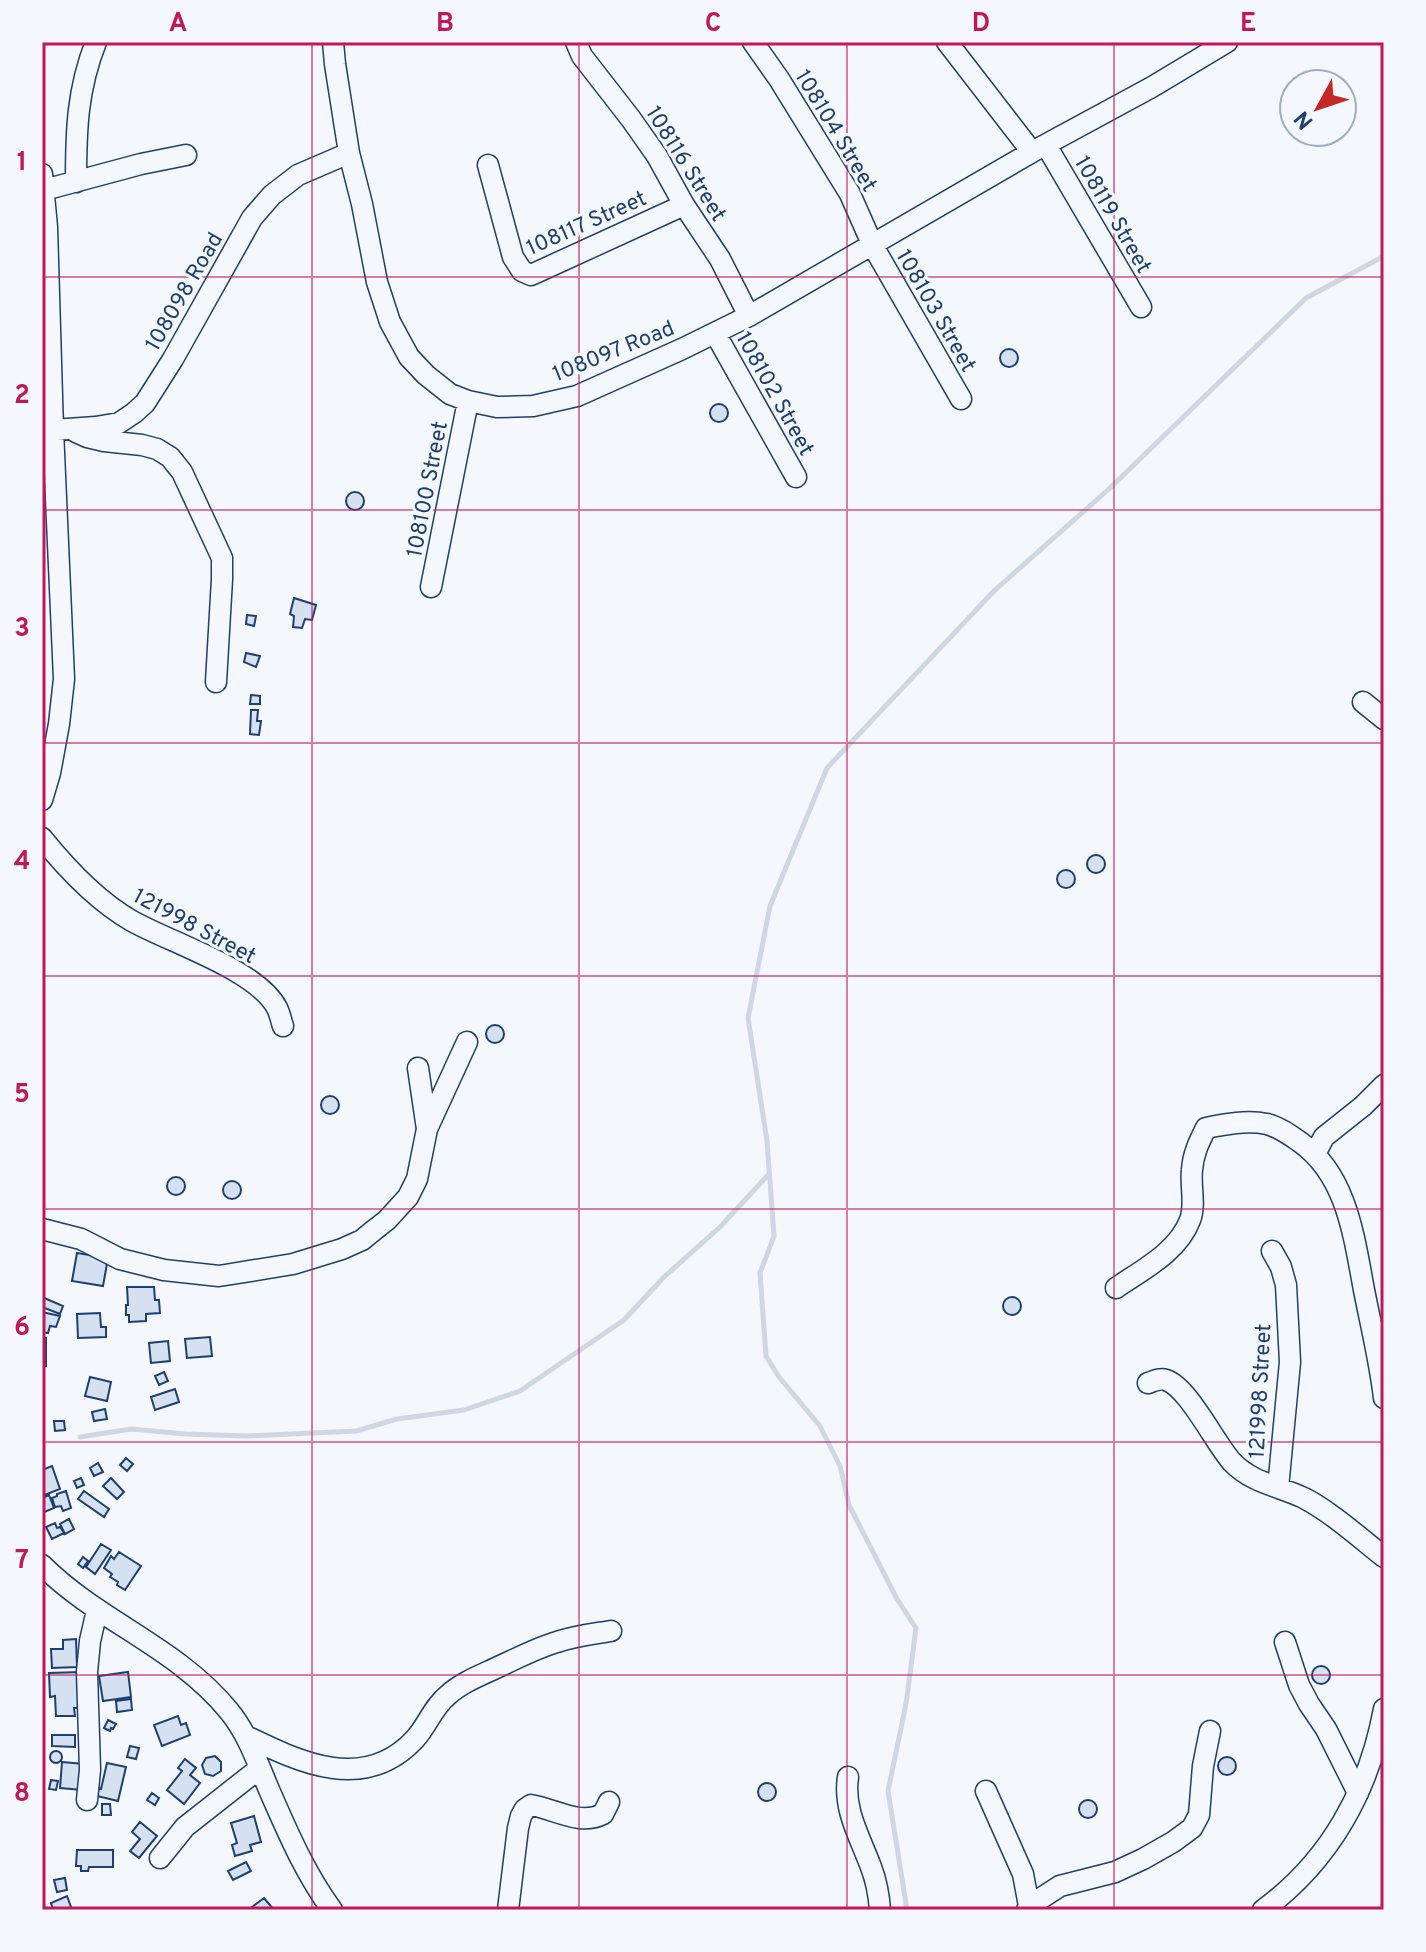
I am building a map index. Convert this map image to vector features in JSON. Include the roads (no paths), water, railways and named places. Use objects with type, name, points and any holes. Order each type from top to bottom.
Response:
[{"type":"street","points":[[76,182],[79,99],[86,67],[96,42]]},
{"type":"street","name":"108097 Road","points":[[333,42],[349,153],[377,282],[390,322],[409,357],[426,375],[450,394],[497,407],[533,406],[577,396],[715,333],[873,246],[1227,42]]},
{"type":"street","name":"108116 Street","points":[[576,42],[582,56],[657,156],[684,205],[720,259],[749,316]]},
{"type":"street","name":"108104 Street","points":[[753,42],[850,194],[873,246]]},
{"type":"street","points":[[947,42],[1039,148]]},
{"type":"street","name":"108119 Street","points":[[1039,148],[1141,307]]},
{"type":"street","name":"108098 Road","points":[[61,429],[119,423],[145,403],[201,312],[252,218],[272,195],[298,175],[349,153]]},
{"type":"street","points":[[42,800],[57,737],[64,679],[61,429],[43,182],[76,182],[186,155]]},
{"type":"street","name":"108117 Street","points":[[488,165],[513,257],[522,271],[531,275],[684,205]]},
{"type":"street","name":"108103 Street","points":[[873,246],[961,399]]},
{"type":"street","name":"108102 Street","points":[[715,333],[796,477]]},
{"type":"street","name":"108100 Street","points":[[431,587],[468,401]]},
{"type":"street","points":[[61,429],[104,441],[157,449],[170,457],[182,472],[222,558],[216,682]]},
{"type":"street","points":[[1363,702],[1384,719]]},
{"type":"street","name":"121998 Street","points":[[42,838],[87,886],[129,919],[220,962],[253,983],[277,1006],[283,1026]]},
{"type":"street","points":[[42,1229],[81,1239],[120,1259],[164,1270],[219,1276],[293,1264],[352,1245],[387,1220],[408,1197],[417,1179],[427,1129],[467,1042]]},
{"type":"street","points":[[418,1068],[427,1129]]},
{"type":"street","points":[[1315,1154],[1324,1137],[1384,1085]]},
{"type":"street","points":[[1116,1288],[1166,1253],[1190,1220],[1194,1151],[1206,1128],[1250,1123],[1268,1125],[1286,1132],[1315,1154],[1335,1181],[1352,1227],[1378,1322],[1384,1398]]},
{"type":"street","name":"121998 Street","points":[[1272,1251],[1286,1285],[1290,1362],[1278,1488]]},
{"type":"street","name":"121998 Street","points":[[1148,1383],[1166,1379],[1175,1385],[1233,1462],[1248,1475],[1305,1499],[1353,1531],[1384,1557]]},
{"type":"street","points":[[44,1574],[175,1659],[230,1711],[246,1736],[301,1862],[332,1910]]},
{"type":"street","points":[[87,1800],[90,1745],[87,1672],[97,1610]]},
{"type":"street","points":[[246,1736],[308,1764],[346,1770],[371,1767],[401,1753],[416,1738],[440,1702],[466,1682],[557,1642],[611,1631]]},
{"type":"street","points":[[1285,1642],[1299,1685],[1326,1729],[1358,1793]]},
{"type":"street","points":[[1263,1910],[1306,1873],[1354,1804],[1368,1768],[1384,1709]]},
{"type":"street","points":[[986,1791],[1023,1874],[1028,1908],[1060,1886],[1115,1872],[1143,1859],[1192,1828],[1199,1815],[1210,1731]]},
{"type":"street","points":[[160,1858],[185,1827],[260,1768]]},
{"type":"street","points":[[848,1777],[846,1793],[849,1813],[873,1870],[880,1910]]},
{"type":"street","points":[[508,1910],[518,1828],[525,1809],[531,1805],[539,1806],[585,1819],[603,1814],[609,1802]]},
{"type":"waterway","points":[[907,1910],[888,1791],[906,1704],[916,1628],[897,1599],[849,1505],[840,1466],[820,1426],[779,1377],[766,1356],[760,1273],[774,1236],[767,1141],[748,1018],[770,906],[827,768],[994,591],[1110,488],[1306,298],[1384,256]]},
{"type":"waterway","points":[[80,1437],[131,1429],[246,1436],[356,1431],[397,1419],[464,1410],[520,1391],[624,1320],[664,1277],[720,1227],[769,1174]]}]
